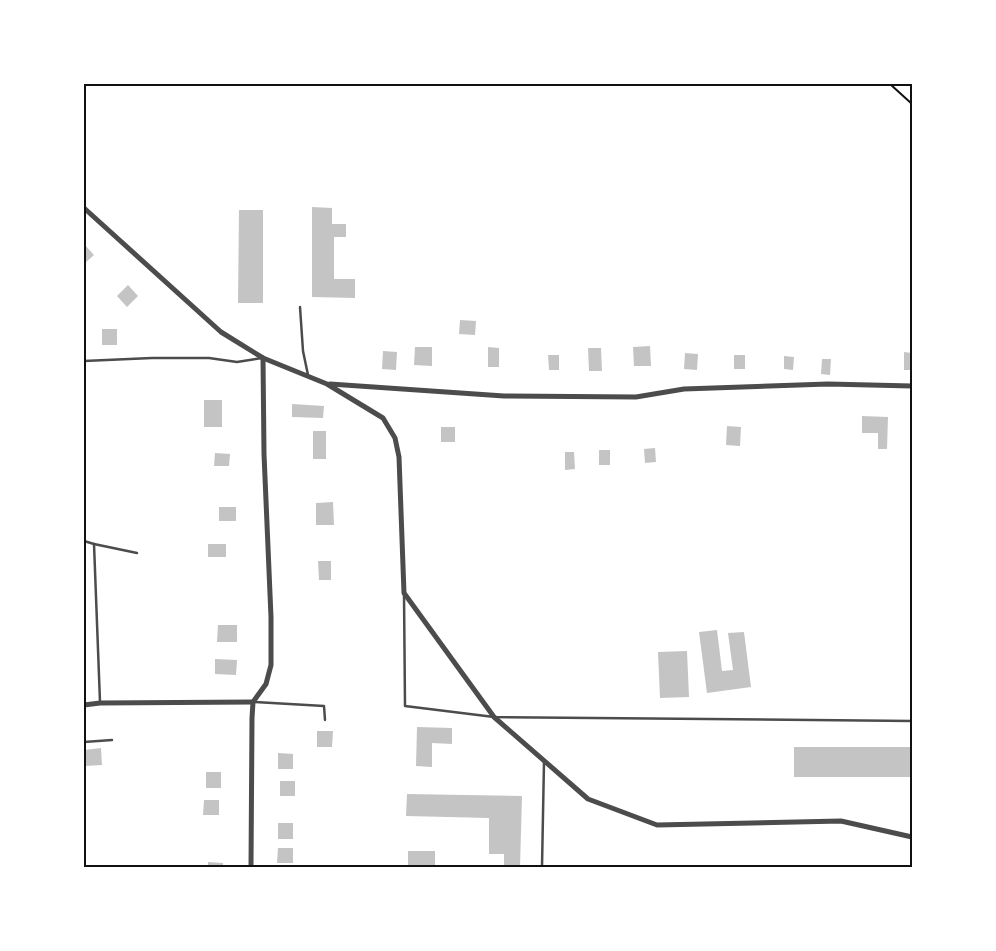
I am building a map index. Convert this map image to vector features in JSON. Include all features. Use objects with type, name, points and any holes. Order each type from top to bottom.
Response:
[{"type":"street","points":[[84,208],[119,242],[222,332],[263,358],[328,384],[382,418],[395,438],[399,457],[404,593],[494,718],[588,799],[658,825],[841,821],[912,837]]},
{"type":"street","points":[[251,867],[253,702],[266,684],[271,665],[271,617],[264,454],[263,358]]},
{"type":"street","points":[[328,384],[504,396],[626,397],[684,389],[828,384],[912,386]]},
{"type":"street","points":[[84,705],[100,703],[253,702]]},
{"type":"lane","points":[[300,307],[303,351],[308,375]]},
{"type":"lane","points":[[84,361],[209,358],[236,362],[263,358]]},
{"type":"lane","points":[[84,541],[137,553]]},
{"type":"lane","points":[[94,544],[100,703]]},
{"type":"lane","points":[[404,593],[405,706],[494,718],[912,721]]},
{"type":"lane","points":[[253,702],[324,706],[325,720]]},
{"type":"lane","points":[[84,742],[112,740]]},
{"type":"lane","points":[[542,867],[544,762]]},
{"type":"path","points":[[890,84],[912,104]]},
{"type":"building","points":[[312,207],[332,208],[332,224],[346,224],[346,237],[334,237],[334,279],[355,279],[355,298],[312,297]]},
{"type":"building","points":[[239,210],[263,210],[263,303],[238,303]]},
{"type":"building","points":[[84,244],[94,255],[84,264]]},
{"type":"building","points":[[128,285],[138,296],[127,307],[117,296]]},
{"type":"building","points":[[460,320],[476,321],[475,335],[459,334]]},
{"type":"building","points":[[102,329],[117,329],[117,345],[102,345]]},
{"type":"building","points":[[650,346],[651,366],[634,366],[633,347]]},
{"type":"building","points":[[415,347],[432,347],[432,366],[414,365]]},
{"type":"building","points":[[488,347],[499,348],[499,367],[488,367]]},
{"type":"building","points":[[588,348],[601,348],[602,371],[589,371]]},
{"type":"building","points":[[383,351],[397,352],[396,370],[382,369]]},
{"type":"building","points":[[904,352],[912,353],[912,370],[904,370]]},
{"type":"building","points":[[685,353],[698,354],[697,370],[684,369]]},
{"type":"building","points":[[548,355],[559,355],[559,370],[549,370]]},
{"type":"building","points":[[734,355],[745,355],[745,369],[734,369]]},
{"type":"building","points":[[784,356],[794,357],[793,370],[784,369]]},
{"type":"building","points":[[822,359],[831,359],[830,375],[821,374]]},
{"type":"building","points":[[204,400],[222,400],[222,427],[204,427]]},
{"type":"building","points":[[292,404],[324,406],[323,418],[292,417]]},
{"type":"building","points":[[862,416],[888,417],[887,449],[878,449],[878,433],[862,433]]},
{"type":"building","points":[[727,426],[741,427],[740,446],[726,445]]},
{"type":"building","points":[[441,427],[455,427],[455,442],[441,442]]},
{"type":"building","points":[[313,431],[326,431],[326,459],[313,459]]},
{"type":"building","points":[[655,448],[656,462],[645,463],[644,449]]},
{"type":"building","points":[[599,450],[610,450],[610,465],[599,465]]},
{"type":"building","points":[[565,452],[574,452],[575,469],[565,470]]},
{"type":"building","points":[[215,453],[230,454],[229,466],[214,466]]},
{"type":"building","points":[[333,502],[334,525],[316,525],[316,503]]},
{"type":"building","points":[[219,507],[236,507],[236,521],[219,521]]},
{"type":"building","points":[[208,544],[226,544],[226,557],[208,557]]},
{"type":"building","points":[[318,561],[331,561],[331,580],[319,580]]},
{"type":"building","points":[[218,625],[237,625],[237,642],[217,642]]},
{"type":"building","points":[[717,630],[722,671],[733,670],[728,633],[744,632],[751,687],[707,693],[699,632]]},
{"type":"building","points":[[687,651],[689,697],[660,698],[658,652]]},
{"type":"building","points":[[215,659],[237,660],[236,675],[215,674]]},
{"type":"building","points":[[417,727],[452,728],[452,744],[432,743],[432,767],[416,766]]},
{"type":"building","points":[[317,731],[333,731],[332,747],[317,747]]},
{"type":"building","points":[[794,747],[912,747],[912,777],[794,777]]},
{"type":"building","points":[[101,748],[102,765],[84,766],[84,750]]},
{"type":"building","points":[[278,753],[293,754],[293,769],[278,769]]},
{"type":"building","points":[[206,772],[221,772],[221,788],[206,788]]},
{"type":"building","points":[[280,781],[295,781],[295,796],[280,796]]},
{"type":"building","points":[[407,794],[522,796],[520,867],[504,867],[504,854],[489,854],[489,818],[406,816]]},
{"type":"building","points":[[204,800],[219,800],[219,815],[203,815]]},
{"type":"building","points":[[278,823],[293,823],[293,839],[278,839]]},
{"type":"building","points":[[278,848],[293,848],[293,863],[277,863]]},
{"type":"building","points":[[408,851],[435,851],[435,867],[408,867]]},
{"type":"building","points":[[208,862],[223,863],[223,867],[208,867]]}]
